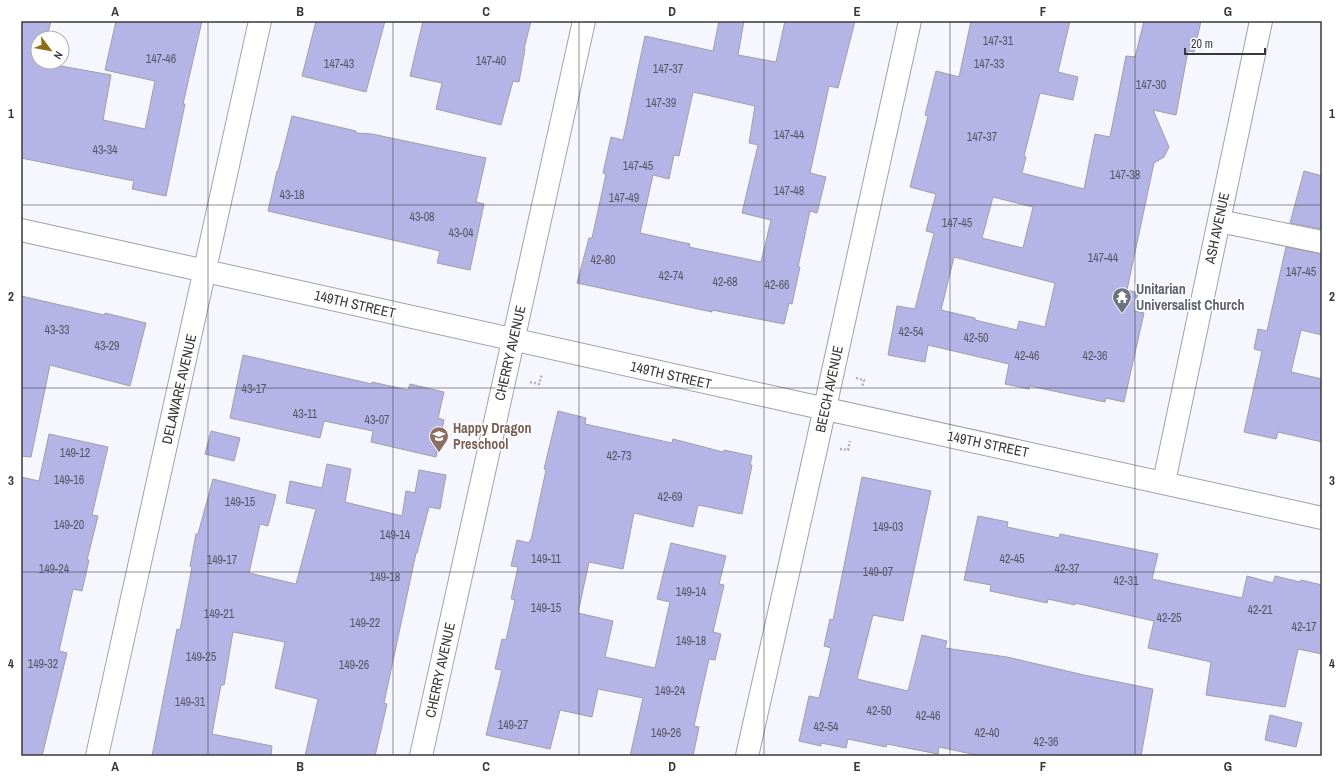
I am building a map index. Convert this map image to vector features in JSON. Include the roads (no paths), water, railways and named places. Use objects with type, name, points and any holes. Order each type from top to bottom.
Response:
[{"type":"street","name":"DELAWARE AVENUE","points":[[97,756],[260,21]]},
{"type":"street","name":"CHERRY AVENUE","points":[[421,756],[584,21]]},
{"type":"street","name":"BEECH AVENUE","points":[[747,756],[910,21]]},
{"type":"street","name":"ASH AVENUE","points":[[1164,482],[1261,21]]},
{"type":"street","points":[[1219,221],[1322,242]]},
{"type":"street","name":"149TH STREET","points":[[21,230],[1322,518]]},
{"type":"place","name":"Unitarian Universalist Church","points":[[1122,314]]},
{"type":"place","name":"Happy Dragon Preschool","points":[[439,453]]}]
